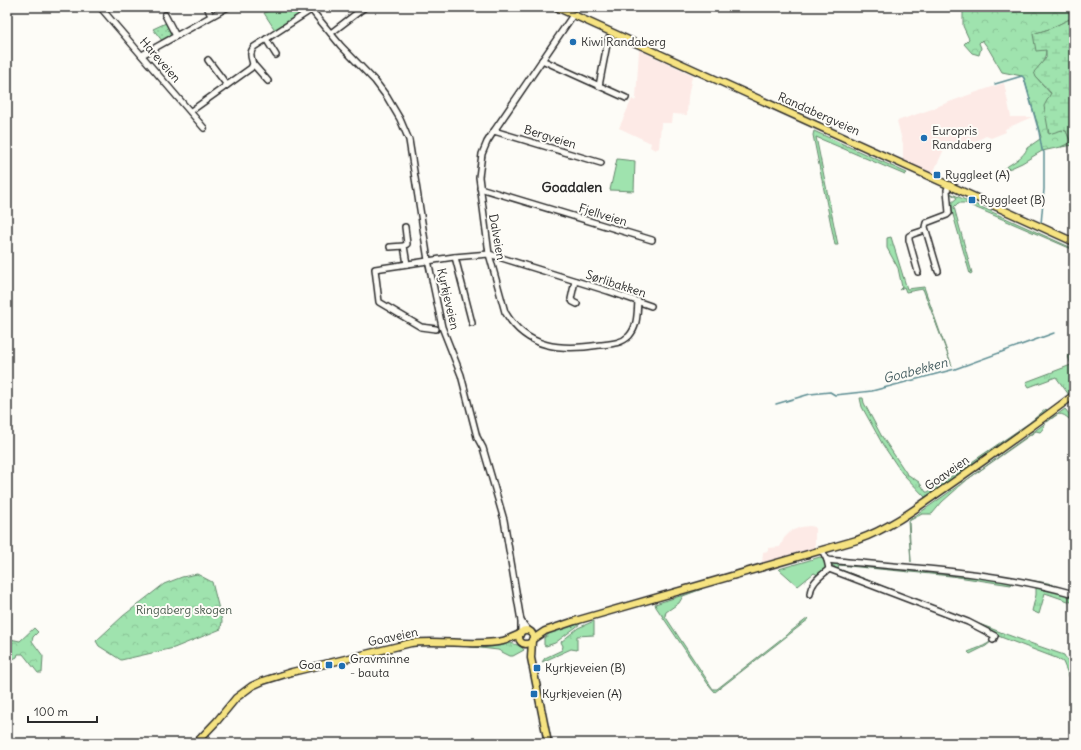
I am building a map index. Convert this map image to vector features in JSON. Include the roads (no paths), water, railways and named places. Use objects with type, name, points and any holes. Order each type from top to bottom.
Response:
[{"type":"main road","name":"Randabergveien","points":[[556,7],[1074,242]]},
{"type":"main road","name":"Goaveien","points":[[196,743],[236,698],[252,686],[276,676],[411,643],[434,641],[478,643],[504,641],[528,643],[545,631],[869,535],[905,515],[1039,422],[1074,395]]},
{"type":"main road","name":"Goaveien","points":[[504,641],[524,631],[545,631]]},
{"type":"main road","points":[[529,631],[533,635],[531,658],[548,743]]},
{"type":"main road","points":[[521,633],[520,638],[531,658]]},
{"type":"street","name":"Hareveien","points":[[100,7],[191,111],[204,128]]},
{"type":"street","points":[[207,7],[212,16]]},
{"type":"street","points":[[142,55],[228,7]]},
{"type":"street","points":[[331,34],[365,7]]},
{"type":"street","points":[[268,81],[253,64],[250,54],[251,51],[254,47],[310,8]]},
{"type":"street","name":"Kyrkjeveien","points":[[310,8],[331,34],[375,81],[394,107],[409,140],[428,260],[442,327],[461,375],[477,437],[483,448],[505,525],[521,621],[521,633]]},
{"type":"street","name":"Dalveien","points":[[573,15],[494,131],[482,154],[480,164],[480,188],[489,254],[505,312],[510,320],[516,328],[526,335],[547,345],[574,348],[620,342],[633,330],[636,321],[638,301]]},
{"type":"street","points":[[164,16],[176,36]]},
{"type":"street","points":[[266,39],[276,55]]},
{"type":"street","points":[[599,86],[608,39]]},
{"type":"street","points":[[208,60],[227,85]]},
{"type":"street","points":[[542,60],[626,98]]},
{"type":"street","points":[[191,111],[251,68],[253,64]]},
{"type":"street","name":"Bergveien","points":[[494,131],[601,163]]},
{"type":"street","points":[[938,271],[925,230],[926,223],[949,213],[947,190],[949,185]]},
{"type":"street","name":"Fjellveien","points":[[480,188],[652,240]]},
{"type":"street","points":[[405,227],[407,244],[404,246],[407,264]]},
{"type":"street","points":[[918,272],[909,236],[925,230]]},
{"type":"street","points":[[390,247],[404,246]]},
{"type":"street","name":"Sørlibakken","points":[[436,329],[421,327],[379,302],[375,269],[428,260],[489,254],[651,306]]},
{"type":"street","points":[[455,257],[472,323]]},
{"type":"street","name":"Sørlibakken","points":[[575,281],[571,299],[577,304]]},
{"type":"street","points":[[822,550],[830,569]]},
{"type":"street","points":[[827,560],[990,576],[1035,584],[1074,594]]},
{"type":"street","points":[[810,594],[810,588],[813,584],[830,569]]},
{"type":"street","points":[[830,569],[968,622],[995,636],[993,640]]},
{"type":"street","name":"Kyrkjeveien","points":[[521,621],[529,631]]},
{"type":"waterway","points":[[995,84],[1022,76],[1024,78],[1039,132],[1042,150],[1044,152],[1044,189],[1041,224]]},
{"type":"waterway","name":"Goabekken","points":[[776,404],[810,394],[830,392],[835,395],[872,391],[955,369],[1054,333]]},
{"type":"place","name":"Kiwi Randaberg","points":[[573,42]]},
{"type":"place","name":"Europris Randaberg","points":[[924,138]]},
{"type":"place","name":"Ryggleet (A)","points":[[937,175]]},
{"type":"place","name":"Ryggleet (B)","points":[[972,200]]},
{"type":"place","name":"Goa","points":[[329,665]]},
{"type":"place","name":"Gravminne - bauta","points":[[342,666]]},
{"type":"place","name":"Kyrkjeveien (B)","points":[[537,668]]},
{"type":"place","name":"Kyrkjeveien (A)","points":[[534,694]]},
{"type":"district","name":"Goadalen","points":[[572,187]]},
{"type":"park label","name":"Ringaberg skogen","points":[[184,610]]}]
